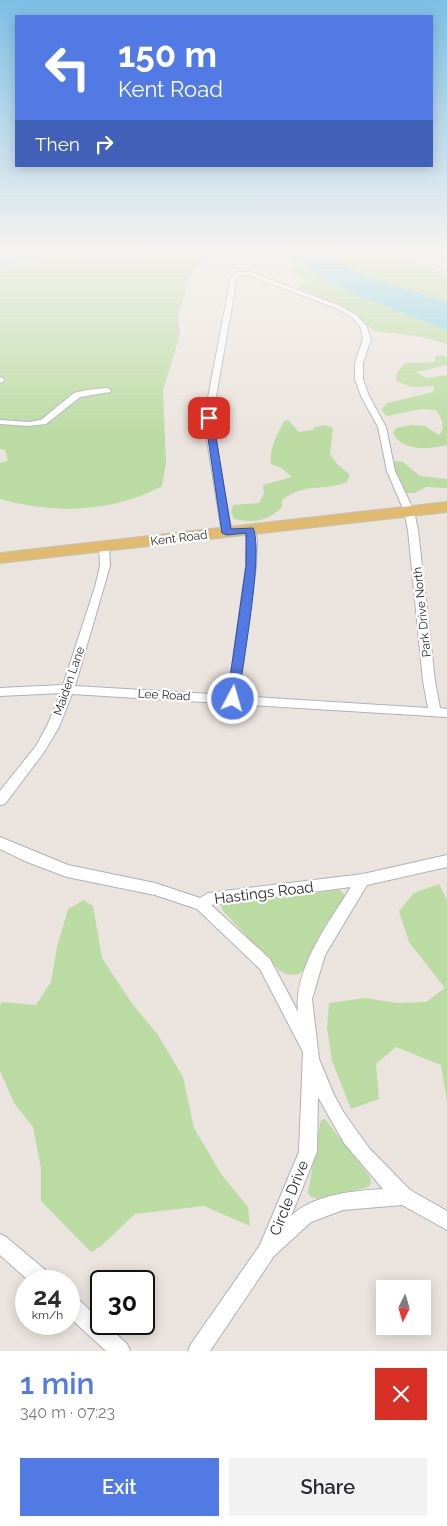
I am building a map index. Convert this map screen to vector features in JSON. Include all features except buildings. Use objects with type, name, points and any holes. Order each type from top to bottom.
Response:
[{"type":"main road","name":"Kent Road","points":[[0,558],[447,506]]},
{"type":"street","name":"Park Drive North","points":[[227,533],[212,440],[210,408],[229,312]]},
{"type":"street","name":"Park Drive North","points":[[348,312],[360,321],[365,329],[367,336],[359,363],[359,379],[364,396],[382,427],[391,471],[409,511],[414,530],[429,681],[441,713]]},
{"type":"street","points":[[0,422],[28,424],[43,422],[77,395],[106,390]]},
{"type":"street","points":[[233,699],[251,566],[252,540],[250,530]]},
{"type":"street","name":"Maiden Lane","points":[[0,800],[40,750],[53,727],[68,689],[100,587],[105,566],[104,547]]},
{"type":"street","name":"Lee Road","points":[[0,692],[68,689],[441,713]]},
{"type":"street","name":"Hastings Road","points":[[0,843],[32,858],[67,871],[155,889],[202,905],[208,899],[362,880],[447,861]]},
{"type":"street","name":"Circle Drive","points":[[362,880],[318,954],[304,998],[311,1054],[326,1099],[377,1170],[404,1196],[447,1221]]},
{"type":"street","name":"Circle Drive","points":[[202,905],[265,964],[311,1054],[308,1152],[267,1252]]},
{"type":"street","name":"Circle Drive","points":[[198,1351],[267,1252],[305,1214],[343,1201],[404,1196]]},
{"type":"street","points":[[0,1243],[31,1270]]},
{"type":"street","points":[[80,1314],[120,1351]]},
{"type":"green space","points":[[0,312],[179,312],[180,335],[163,390],[166,463],[162,486],[123,502],[103,506],[62,509],[20,504],[0,499],[0,463],[8,461],[5,450],[0,449]]},
{"type":"green space","points":[[352,312],[400,312],[447,330],[447,344],[423,337],[374,331]]},
{"type":"green space","points":[[443,355],[447,358],[447,365],[416,372],[426,378],[447,375],[447,445],[425,448],[410,446],[397,439],[393,433],[396,428],[411,425],[425,426],[439,435],[443,426],[436,410],[421,409],[387,416],[381,410],[387,403],[433,392],[434,386],[412,387],[396,381],[397,372],[405,363],[435,362],[435,356]]},
{"type":"green space","points":[[288,420],[299,432],[325,425],[333,428],[330,454],[337,464],[350,475],[347,482],[329,487],[306,489],[290,494],[282,500],[282,507],[271,516],[260,520],[234,519],[231,512],[233,505],[259,503],[264,493],[263,485],[292,477],[281,468],[271,464],[271,452],[274,442],[284,421]]},
{"type":"green space","points":[[392,461],[403,462],[420,476],[447,479],[447,488],[426,487],[415,493],[404,493],[391,473]]},
{"type":"green space","points":[[439,884],[447,900],[447,1101],[441,1065],[396,1047],[376,1064],[379,1099],[351,1109],[332,1061],[327,1027],[329,1003],[365,998],[397,1003],[426,1002],[445,988],[409,942],[399,911],[414,893]]},
{"type":"green space","points":[[340,890],[346,896],[344,904],[328,921],[303,970],[299,974],[289,975],[280,971],[223,911],[221,906],[223,902],[280,898]]},
{"type":"green space","points":[[84,900],[93,906],[102,958],[133,1005],[158,1035],[183,1077],[194,1128],[221,1174],[248,1207],[250,1226],[204,1206],[135,1214],[101,1246],[91,1252],[41,1201],[41,1168],[33,1127],[14,1103],[0,1071],[0,1005],[2,1002],[36,1005],[51,982],[57,947],[68,909]]},
{"type":"green space","points":[[325,1119],[370,1177],[369,1187],[319,1199],[311,1197],[308,1193],[320,1124],[321,1120]]},
{"type":"water","points":[[400,312],[447,312],[447,330]]},
{"type":"route","points":[[209,418],[227,533],[250,530],[252,540],[251,566],[233,699]]}]
